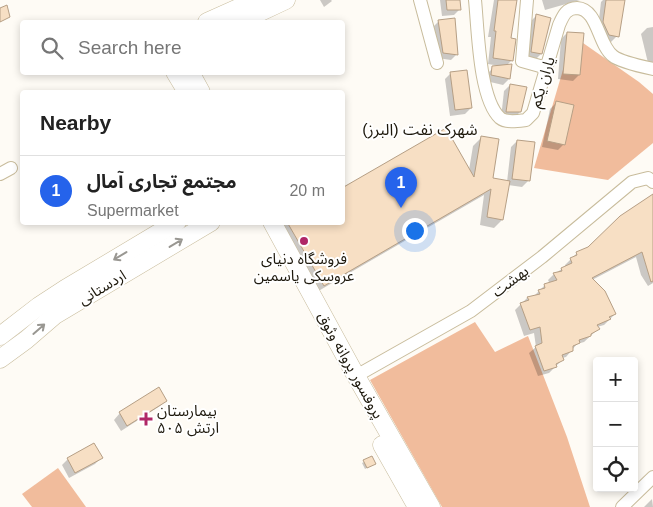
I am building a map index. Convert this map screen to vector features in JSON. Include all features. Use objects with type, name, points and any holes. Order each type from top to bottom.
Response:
[{"type":"main road","points":[[211,20],[256,0]]},
{"type":"main road","points":[[244,20],[286,0]]},
{"type":"main road","points":[[177,75],[186,90]]},
{"type":"main road","points":[[192,75],[200,90]]},
{"type":"main road","name":"اردستانی","points":[[0,336],[65,289],[172,225]]},
{"type":"main road","name":"اردستانی","points":[[0,359],[55,315],[205,225]]},
{"type":"main road","name":"پروفسور پروانه وثوق","points":[[263,225],[351,378],[432,507]]},
{"type":"main road","name":"پروفسور پروانه وثوق","points":[[274,225],[416,507]]},
{"type":"street","points":[[420,0],[437,63]]},
{"type":"street","name":"یاران یکم","points":[[475,0],[484,88],[494,110],[501,119],[513,122],[526,120],[533,113],[561,19],[564,13],[573,8],[582,8],[591,16],[604,46],[613,57],[653,70]]},
{"type":"street","points":[[527,0],[522,61],[547,68]]},
{"type":"street","name":"بهشت","points":[[351,378],[471,311],[542,257],[632,182],[648,178],[653,182]]},
{"type":"street","points":[[622,507],[653,477]]},
{"type":"shaded area","points":[[573,36],[653,94],[653,143],[608,180],[534,168]]},
{"type":"shaded area","points":[[475,322],[495,352],[528,336],[567,437],[590,507],[442,507],[370,380]]},
{"type":"shaded area","points":[[58,468],[86,507],[32,507],[22,494]]},
{"type":"building","points":[[446,0],[460,0],[461,10],[447,10]]},
{"type":"building","points":[[498,0],[517,0],[511,38],[516,39],[513,61],[493,58]]},
{"type":"building","points":[[606,0],[625,0],[619,37],[609,35],[603,22]]},
{"type":"building","points":[[7,5],[10,17],[0,22],[0,8]]},
{"type":"building","points":[[536,14],[551,18],[542,54],[531,52]]},
{"type":"building","points":[[455,18],[458,55],[443,53],[438,20]]},
{"type":"building","points":[[567,32],[584,33],[580,75],[563,74]]},
{"type":"building","points":[[512,64],[510,79],[491,75],[492,66]]},
{"type":"building","points":[[467,70],[472,108],[455,110],[450,72]]},
{"type":"building","points":[[510,84],[527,87],[521,112],[506,112]]},
{"type":"building","points":[[556,101],[574,105],[565,145],[547,141]]},
{"type":"building","points":[[446,128],[474,177],[481,136],[499,139],[493,178],[510,181],[503,220],[487,217],[491,189],[324,286],[289,225],[345,225],[345,186]]},
{"type":"building","points":[[517,140],[535,142],[530,181],[512,179]]},
{"type":"building","points":[[653,194],[653,281],[651,282],[642,252],[592,278],[605,291],[616,314],[609,317],[611,319],[597,325],[600,329],[591,334],[591,336],[579,340],[580,343],[573,346],[573,351],[562,355],[564,360],[556,364],[557,367],[544,371],[535,346],[542,343],[540,327],[530,330],[520,303],[529,300],[527,297],[540,294],[538,290],[545,288],[544,284],[557,280],[553,273],[562,271],[561,268],[572,263],[570,258],[577,255],[576,252],[588,247],[620,216]]},
{"type":"building","points":[[159,387],[167,401],[127,426],[119,412]]},
{"type":"building","points":[[94,443],[103,458],[75,473],[67,458]]},
{"type":"building","points":[[372,456],[376,464],[367,468],[363,460]]},
{"type":"place","name":"مجتمع تجاری آمال","points":[[401,208]]},
{"type":"place","name":"فروشگاه دنیای عروسکی یاسمین","points":[[304,241]]},
{"type":"place","name":"بیمارستان ۵۰۵ ارتش","points":[[146,419]]},
{"type":"district","name":"شهرک نفت (البرز)","points":[[420,129]]}]
